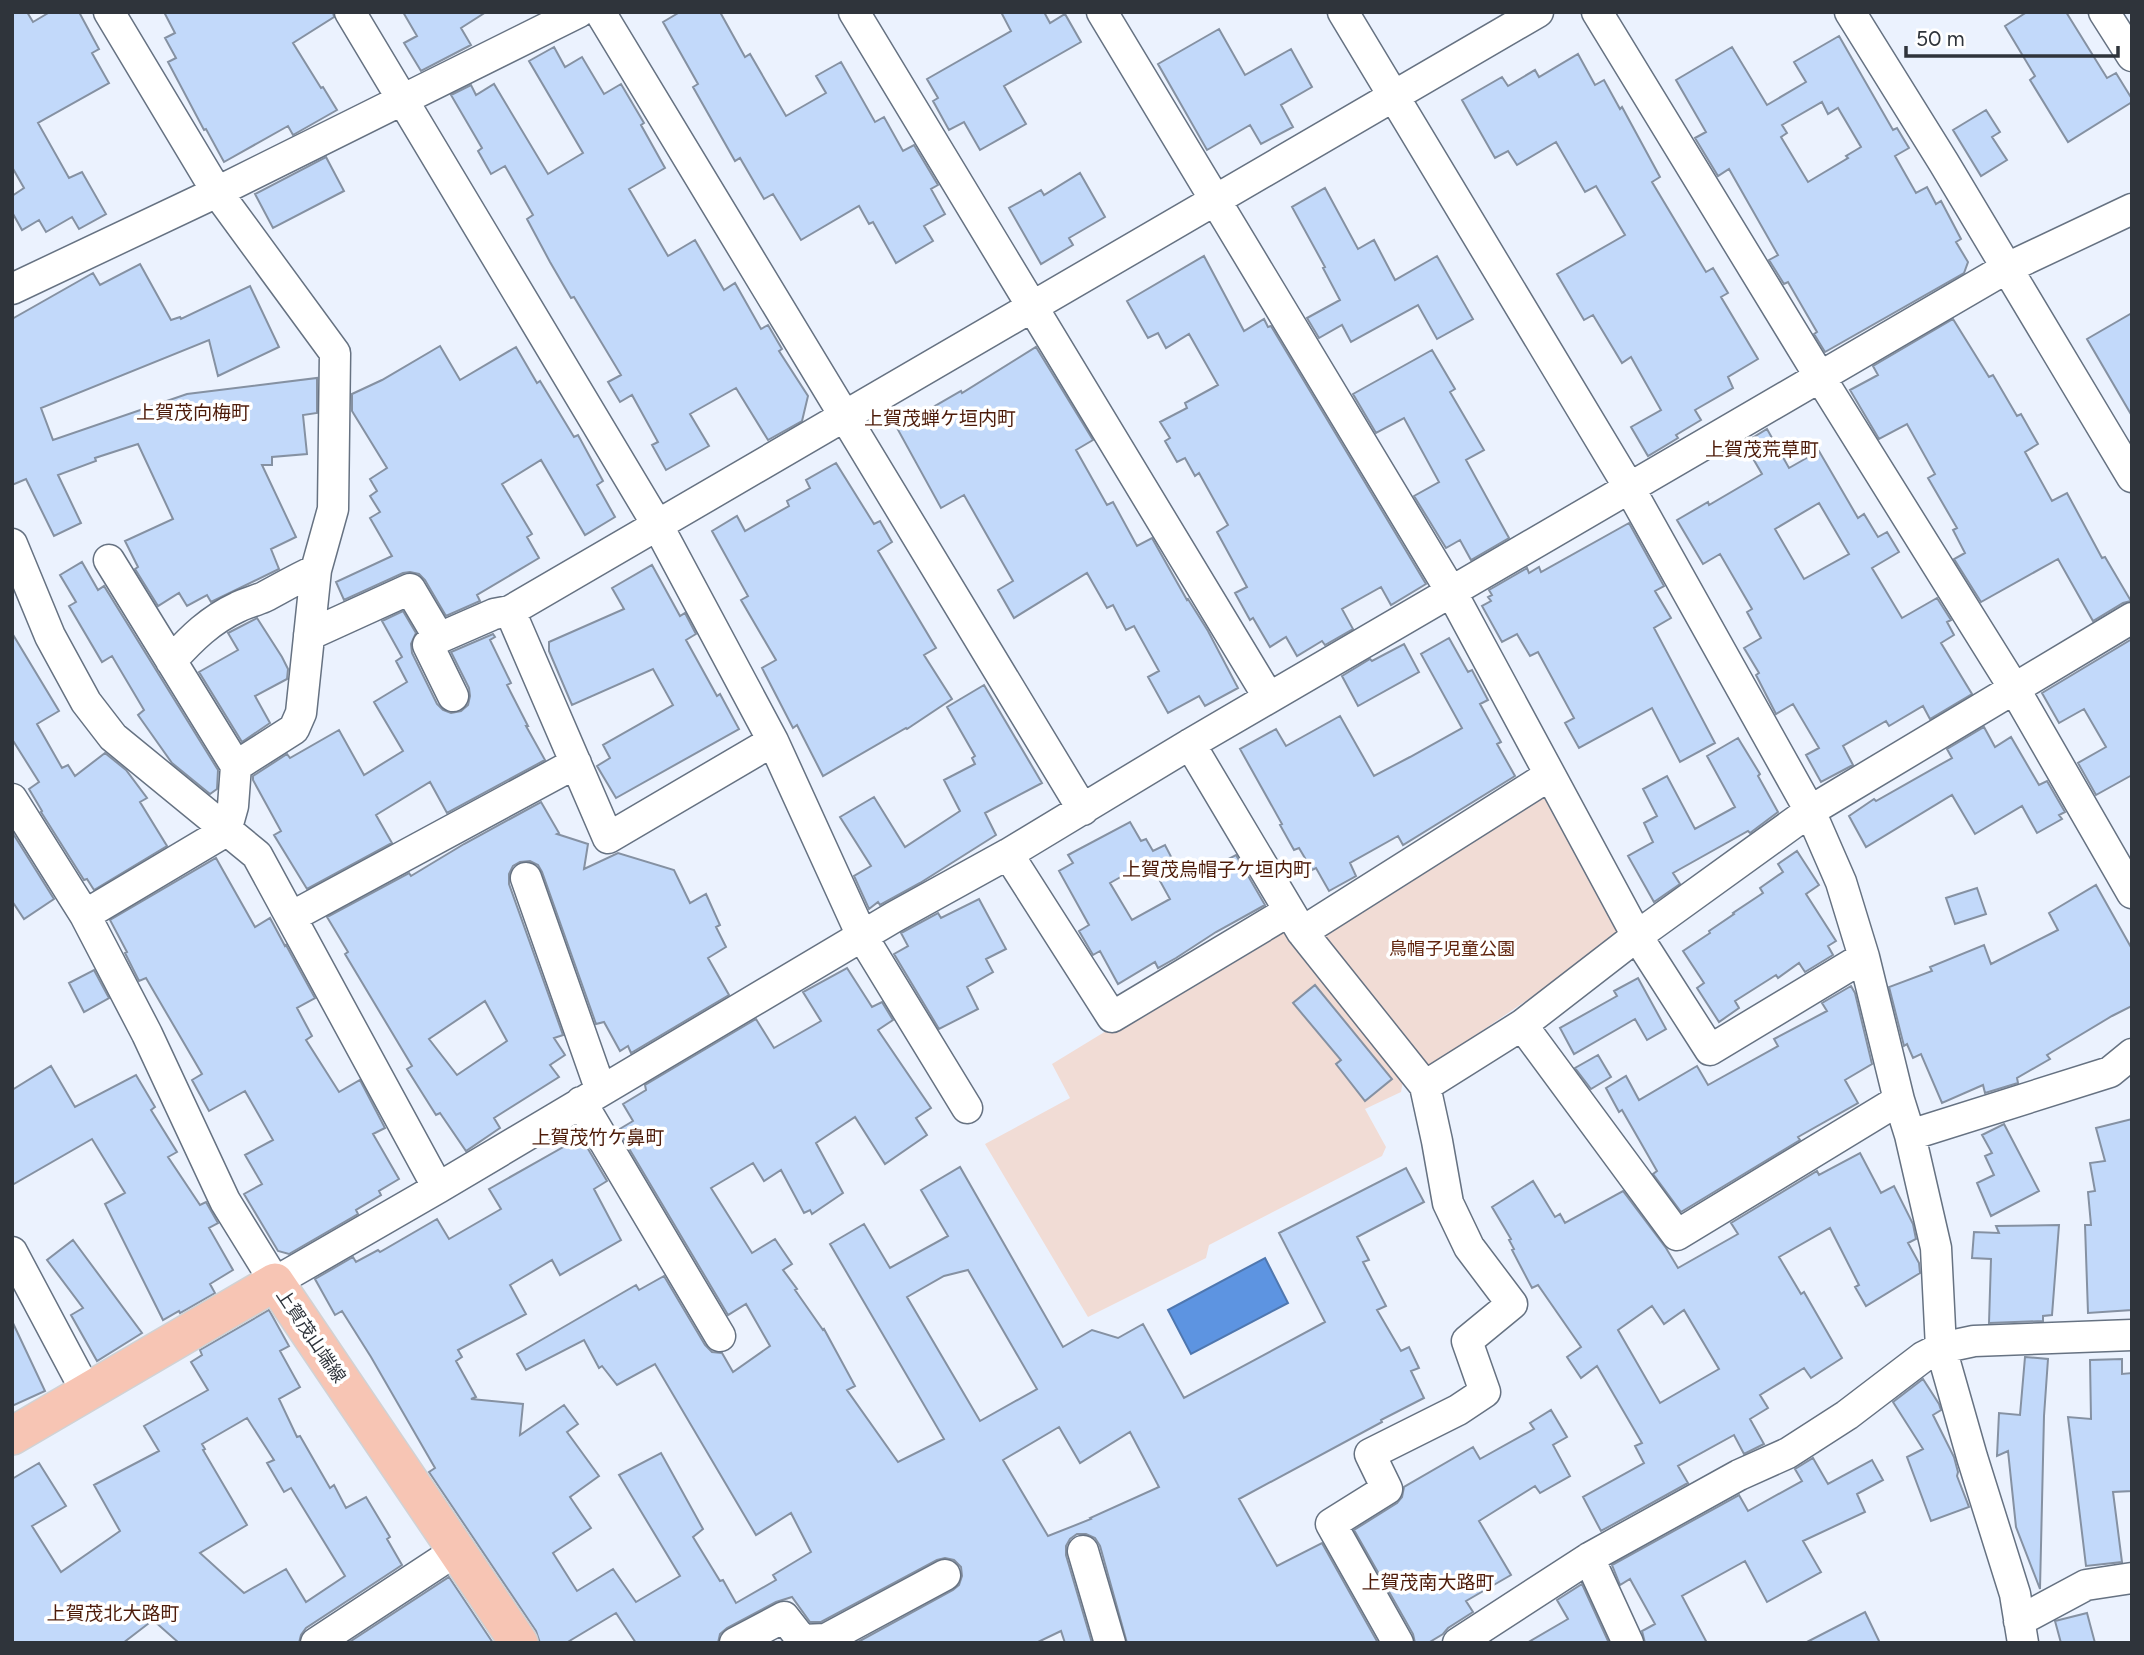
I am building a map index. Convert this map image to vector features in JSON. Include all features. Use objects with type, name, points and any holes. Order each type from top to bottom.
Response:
[{"type":"main road","name":"上賀茂山端線","points":[[12,1436],[275,1282],[519,1643]]},
{"type":"street","points":[[109,12],[217,192],[335,353],[333,509],[317,570],[301,713],[294,729],[236,766]]},
{"type":"street","points":[[350,12],[658,526],[773,741],[862,936],[967,1108]]},
{"type":"street","points":[[15,280],[217,192],[579,12]]},
{"type":"street","points":[[600,12],[1083,810]]},
{"type":"street","points":[[854,12],[1269,698]]},
{"type":"street","points":[[1102,12],[1452,593],[1637,936],[1710,1049],[1864,957]]},
{"type":"street","points":[[1343,12],[1630,488],[1810,811],[1842,882],[1910,1135],[1936,1248],[1941,1348],[2015,1594],[2021,1632],[2086,1585],[2132,1578]]},
{"type":"street","points":[[453,696],[428,645],[439,638],[494,614],[510,611],[1538,12]]},
{"type":"street","points":[[1597,12],[2014,688],[2132,893]]},
{"type":"street","points":[[1850,12],[2132,477]]},
{"type":"street","points":[[2104,12],[2132,56]]},
{"type":"street","points":[[12,799],[85,915],[147,1034],[225,1201],[275,1282],[2005,269],[2132,209]]},
{"type":"street","points":[[12,544],[50,636],[86,702],[113,737],[257,855],[438,1188]]},
{"type":"street","points":[[85,915],[226,831],[233,806],[236,766],[109,560]]},
{"type":"street","points":[[171,661],[197,632],[218,618],[317,570]]},
{"type":"street","points":[[309,635],[410,589],[439,638]]},
{"type":"street","points":[[510,611],[608,838],[773,741]]},
{"type":"street","points":[[1424,1086],[1522,1025],[1637,936],[1810,811],[2132,618]]},
{"type":"street","points":[[1190,744],[1295,921],[1424,1086],[1448,1203],[1469,1247],[1512,1304],[1467,1341],[1485,1392],[1458,1410],[1370,1454],[1387,1489],[1331,1524],[1398,1643]]},
{"type":"street","points":[[291,917],[576,763]]},
{"type":"street","points":[[1008,854],[1112,1017],[1295,921],[1550,775]]},
{"type":"street","points":[[526,878],[591,1096],[720,1336]]},
{"type":"street","points":[[1522,1025],[1677,1235],[1899,1100]]},
{"type":"street","points":[[1910,1135],[2109,1072],[2132,1054]]},
{"type":"street","points":[[12,1252],[87,1393]]},
{"type":"street","points":[[1458,1643],[1589,1558],[1739,1475],[1788,1453],[1847,1415],[1923,1357],[1941,1348],[1973,1341],[2132,1335]]},
{"type":"street","points":[[316,1643],[456,1551]]},
{"type":"street","points":[[1083,1551],[1110,1643]]},
{"type":"street","points":[[1589,1558],[1628,1643]]},
{"type":"street","points":[[735,1643],[784,1617],[802,1640],[827,1639],[945,1575]]},
{"type":"green space","name":"鳥帽子児童公園","points":[[1542,791],[1625,933],[1429,1067],[1319,934]]},
{"type":"green space","points":[[1275,928],[1291,931],[1404,1075],[1401,1092],[1365,1109],[1386,1147],[1382,1156],[1209,1245],[1206,1258],[1088,1317],[985,1144],[1070,1098],[1052,1064]]},
{"type":"water","points":[[1265,1258],[1288,1303],[1191,1354],[1168,1310]]},
{"type":"building","points":[[12,12],[27,12],[33,22],[50,12],[79,12],[99,49],[92,53],[109,83],[38,123],[69,178],[82,172],[106,214],[79,229],[72,217],[46,232],[39,220],[22,230],[12,212],[12,196],[24,188],[12,167]]},
{"type":"building","points":[[164,12],[333,12],[334,17],[293,43],[337,110],[293,135],[288,126],[224,162],[168,62],[176,58],[165,38],[175,33]]},
{"type":"building","points":[[403,12],[486,12],[461,28],[471,45],[421,71],[404,43],[417,36]]},
{"type":"building","points":[[680,12],[720,12],[745,57],[750,54],[786,116],[826,93],[816,76],[841,62],[875,122],[884,117],[903,151],[914,145],[938,185],[931,189],[945,214],[924,226],[933,241],[896,263],[873,222],[869,224],[859,206],[801,240],[773,194],[764,199],[740,158],[735,161],[693,87],[698,84],[663,22]]},
{"type":"building","points":[[1001,12],[1044,12],[1050,23],[1065,14],[1081,42],[1004,86],[1026,124],[980,150],[964,122],[949,130],[933,101],[938,98],[927,79],[1011,31]]},
{"type":"building","points":[[2027,12],[2066,12],[2107,78],[2116,73],[2132,102],[2068,142],[2030,80],[2035,76],[2005,26]]},
{"type":"building","points":[[1219,29],[1245,75],[1291,49],[1312,87],[1281,105],[1293,127],[1261,144],[1250,125],[1207,150],[1158,64]]},
{"type":"building","points":[[1839,36],[1893,130],[1897,128],[1909,148],[1895,156],[1916,193],[1927,187],[1936,204],[1941,201],[1961,239],[1956,242],[1968,262],[1964,273],[1825,352],[1814,334],[1817,332],[1788,282],[1784,284],[1769,260],[1778,255],[1729,169],[1718,176],[1695,138],[1706,132],[1676,80],[1732,47],[1767,105],[1806,82],[1794,62]],"holes":[[[1822,102],[1828,114],[1838,108],[1861,147],[1808,182],[1781,137],[1787,133],[1782,125]]]},
{"type":"building","points":[[554,47],[565,67],[582,57],[604,94],[621,84],[644,123],[641,125],[665,168],[629,189],[668,256],[695,240],[724,290],[735,283],[761,329],[768,325],[782,349],[779,351],[808,396],[802,421],[768,440],[736,388],[690,414],[709,446],[666,470],[652,445],[658,442],[632,395],[620,402],[608,382],[621,375],[550,262],[527,219],[533,215],[505,166],[491,174],[478,151],[482,148],[451,95],[471,85],[476,95],[494,84],[548,174],[583,153],[529,61]]},
{"type":"building","points":[[1578,54],[1595,85],[1604,80],[1620,109],[1622,107],[1660,177],[1652,182],[1706,272],[1713,268],[1728,293],[1721,297],[1758,359],[1728,377],[1733,388],[1695,410],[1701,420],[1648,456],[1631,427],[1661,410],[1631,357],[1622,363],[1593,315],[1584,320],[1557,274],[1625,235],[1596,186],[1585,192],[1556,142],[1517,165],[1508,151],[1495,158],[1462,100],[1502,77],[1508,86],[1535,70],[1539,77]]},
{"type":"building","points":[[1986,110],[2000,132],[1992,137],[2007,160],[1981,176],[1953,130]]},
{"type":"building","points":[[326,157],[344,191],[273,228],[255,194]]},
{"type":"building","points":[[1080,173],[1105,217],[1069,238],[1073,245],[1041,264],[1009,208],[1041,190],[1044,195]]},
{"type":"building","points":[[1325,188],[1358,249],[1374,240],[1395,280],[1437,256],[1473,319],[1437,339],[1418,305],[1351,342],[1342,325],[1319,338],[1307,318],[1340,300],[1292,207]]},
{"type":"building","points":[[1204,256],[1244,331],[1264,319],[1268,327],[1271,326],[1426,584],[1391,605],[1381,587],[1342,609],[1353,629],[1325,645],[1322,641],[1297,656],[1286,637],[1270,647],[1253,618],[1250,620],[1235,593],[1247,587],[1217,532],[1228,525],[1199,473],[1195,476],[1185,458],[1177,462],[1165,441],[1170,438],[1160,422],[1187,408],[1185,403],[1218,385],[1189,334],[1166,348],[1158,333],[1148,338],[1127,301]]},
{"type":"building","points":[[140,264],[171,320],[181,319],[250,286],[279,347],[218,376],[209,340],[41,408],[53,440],[187,394],[317,378],[317,413],[303,415],[307,454],[272,457],[272,465],[262,465],[296,537],[271,549],[279,569],[211,602],[207,595],[187,606],[179,593],[158,606],[135,569],[138,567],[125,541],[173,519],[138,444],[95,458],[96,461],[58,475],[81,523],[54,536],[26,479],[12,485],[12,319],[93,273],[100,285]]},
{"type":"building","points":[[2132,313],[2132,416],[2087,339]]},
{"type":"building","points":[[1953,319],[1989,377],[1993,375],[2017,416],[2021,414],[2038,444],[2025,452],[2052,501],[2067,493],[2102,558],[2105,557],[2131,601],[2093,621],[2058,559],[1981,602],[1954,559],[1965,553],[1953,530],[1957,528],[1928,478],[1935,474],[1907,424],[1879,439],[1850,390],[1878,375],[1873,366]]},
{"type":"building","points":[[440,346],[460,380],[516,347],[574,437],[578,435],[603,481],[597,485],[615,517],[585,535],[541,460],[502,484],[532,534],[527,537],[539,558],[477,595],[480,601],[446,616],[425,580],[419,574],[410,572],[344,600],[336,582],[392,556],[370,518],[380,512],[370,496],[377,491],[370,479],[387,468],[352,411],[352,394]]},
{"type":"building","points":[[1036,347],[1093,440],[1076,450],[1107,505],[1113,502],[1137,546],[1152,538],[1208,631],[1238,688],[1205,706],[1199,696],[1168,713],[1148,677],[1159,671],[1134,626],[1126,630],[1113,605],[1107,608],[1087,573],[1014,618],[998,590],[1013,581],[964,495],[941,508],[897,428],[961,391],[962,393]]},
{"type":"building","points":[[1432,350],[1455,389],[1450,392],[1484,450],[1466,460],[1509,538],[1471,560],[1460,540],[1446,548],[1414,496],[1439,482],[1404,418],[1376,433],[1353,394]]},
{"type":"building","points":[[1767,429],[1789,468],[1819,451],[1858,518],[1864,514],[1878,537],[1887,532],[1899,552],[1872,568],[1902,618],[1937,598],[1951,620],[1947,622],[1954,635],[1941,643],[1972,694],[1930,719],[1923,706],[1889,726],[1886,721],[1843,746],[1853,765],[1821,782],[1806,755],[1819,748],[1793,704],[1776,714],[1756,675],[1759,673],[1744,648],[1761,638],[1747,612],[1752,609],[1720,554],[1703,564],[1677,520],[1762,474],[1744,443]],"holes":[[[1819,503],[1849,554],[1804,579],[1775,529]]]},
{"type":"building","points":[[836,463],[874,524],[880,521],[892,542],[878,551],[936,648],[924,655],[952,699],[907,729],[823,776],[797,725],[793,728],[762,668],[776,660],[741,600],[748,596],[712,531],[737,516],[745,531],[789,506],[787,501],[810,488],[806,480]]},
{"type":"building","points":[[1629,523],[1664,586],[1655,591],[1671,618],[1654,628],[1715,743],[1680,762],[1652,708],[1579,748],[1565,723],[1574,718],[1538,652],[1530,656],[1517,634],[1502,642],[1482,606],[1491,601],[1488,597],[1492,595],[1489,590],[1527,568],[1529,573],[1539,567],[1541,572]]},
{"type":"building","points":[[82,562],[98,590],[104,586],[218,770],[217,789],[210,794],[172,763],[138,715],[144,710],[112,656],[102,662],[69,606],[76,602],[60,575]]},
{"type":"building","points":[[652,565],[680,616],[685,613],[696,634],[686,640],[739,729],[616,798],[597,766],[610,758],[603,745],[673,705],[653,669],[572,705],[549,651],[549,642],[624,609],[612,588]]},
{"type":"building","points":[[403,611],[416,633],[411,644],[412,653],[437,704],[451,713],[461,711],[468,705],[470,696],[469,688],[451,652],[493,634],[495,637],[490,640],[511,683],[507,685],[545,760],[447,813],[430,782],[376,815],[392,843],[307,889],[274,835],[281,831],[253,776],[287,754],[290,758],[339,730],[364,775],[403,751],[374,702],[407,682],[396,661],[402,657],[382,621]]},
{"type":"building","points":[[257,618],[288,669],[287,679],[255,696],[270,723],[242,742],[199,672],[238,650],[228,633]]},
{"type":"building","points":[[12,633],[59,711],[37,724],[62,768],[68,765],[75,776],[105,753],[126,770],[147,798],[140,802],[167,846],[94,890],[87,879],[84,880],[41,812],[29,789],[39,782],[12,739]]},
{"type":"building","points":[[1449,638],[1468,672],[1472,670],[1488,700],[1480,704],[1501,742],[1497,744],[1515,776],[1403,845],[1398,836],[1350,863],[1356,876],[1329,891],[1316,868],[1312,870],[1299,848],[1294,850],[1240,749],[1276,729],[1286,746],[1340,716],[1374,776],[1410,757],[1462,728],[1421,654]]},
{"type":"building","points":[[2132,639],[2132,775],[2096,795],[2078,763],[2106,747],[2084,709],[2059,723],[2042,693]]},
{"type":"building","points":[[1404,644],[1419,672],[1358,706],[1342,676],[1370,659],[1372,661]]},
{"type":"building","points":[[984,685],[1042,783],[985,813],[996,835],[920,883],[880,905],[878,902],[869,909],[854,876],[871,866],[840,817],[874,797],[905,847],[960,811],[944,780],[975,764],[972,758],[975,756],[947,707]]},
{"type":"building","points":[[1984,727],[1995,747],[2011,737],[2039,785],[2047,781],[2065,812],[2059,815],[2062,819],[2037,833],[2022,806],[1975,834],[1952,795],[1866,847],[1849,816],[1874,799],[1876,801],[1952,758],[1947,749]]},
{"type":"building","points":[[1738,738],[1760,774],[1758,776],[1778,812],[1750,833],[1748,831],[1673,873],[1680,884],[1654,902],[1628,856],[1653,842],[1644,823],[1657,816],[1643,789],[1667,776],[1695,829],[1735,807],[1707,756]]},
{"type":"building","points":[[541,802],[559,833],[557,834],[588,844],[584,869],[618,853],[674,870],[690,903],[706,894],[720,925],[716,927],[726,947],[708,958],[729,995],[631,1053],[628,1046],[620,1051],[604,1022],[596,1024],[538,865],[530,861],[513,866],[509,874],[509,884],[563,1035],[554,1038],[565,1055],[550,1065],[559,1077],[494,1118],[500,1128],[466,1151],[440,1113],[436,1115],[407,1069],[412,1066],[345,954],[348,952],[327,917],[409,873],[411,876]],"holes":[[[485,1001],[507,1041],[457,1075],[429,1039]]]},
{"type":"building","points":[[1130,822],[1141,841],[1146,839],[1153,851],[1165,845],[1181,876],[1210,861],[1213,867],[1236,855],[1265,905],[1158,968],[1155,962],[1118,984],[1100,951],[1093,955],[1079,931],[1089,925],[1059,871],[1073,863],[1068,855]],"holes":[[[1149,861],[1170,899],[1132,920],[1110,883]]]},
{"type":"building","points":[[12,832],[54,899],[24,919],[12,901]]},
{"type":"building","points":[[1797,851],[1819,885],[1806,894],[1836,941],[1828,946],[1833,955],[1805,972],[1799,963],[1778,978],[1776,975],[1735,1001],[1739,1008],[1719,1022],[1697,988],[1704,983],[1683,951],[1763,893],[1760,888],[1783,872],[1778,864]]},
{"type":"building","points":[[216,858],[255,927],[270,918],[286,945],[315,998],[297,1008],[312,1036],[306,1040],[339,1092],[360,1080],[385,1128],[373,1134],[399,1179],[379,1191],[381,1195],[356,1210],[358,1214],[289,1254],[278,1251],[244,1194],[262,1184],[245,1155],[273,1140],[245,1091],[209,1111],[192,1080],[202,1074],[146,978],[139,981],[110,920]]},
{"type":"building","points":[[2096,885],[2132,949],[2132,1006],[2047,1055],[2050,1059],[2017,1078],[2018,1083],[1985,1093],[1983,1085],[1942,1103],[1921,1054],[1913,1058],[1907,1044],[1904,1046],[1889,987],[1932,971],[1930,967],[1984,945],[1991,964],[2058,930],[2049,913]]},
{"type":"building","points":[[1977,888],[1986,914],[1955,924],[1946,898]]},
{"type":"building","points":[[979,899],[1006,949],[986,959],[993,972],[967,987],[978,1009],[939,1029],[894,954],[908,946],[901,933],[938,913],[941,918]]},
{"type":"building","points":[[847,968],[872,1007],[882,1002],[893,1020],[878,1030],[931,1108],[916,1118],[927,1135],[885,1164],[855,1117],[816,1143],[843,1193],[812,1214],[810,1210],[804,1213],[781,1170],[764,1181],[753,1163],[711,1188],[752,1253],[775,1239],[792,1264],[783,1270],[824,1329],[855,1386],[847,1390],[898,1462],[944,1439],[830,1244],[864,1224],[890,1268],[948,1236],[921,1190],[960,1167],[1063,1347],[1092,1330],[1118,1338],[1143,1324],[1184,1398],[1325,1322],[1279,1233],[1406,1168],[1424,1202],[1357,1237],[1369,1260],[1363,1262],[1386,1306],[1377,1310],[1401,1351],[1409,1347],[1419,1368],[1411,1371],[1424,1398],[1239,1499],[1277,1566],[1322,1543],[1378,1643],[1127,1643],[1100,1546],[1095,1538],[1077,1534],[1066,1546],[1066,1555],[1092,1643],[1065,1643],[1061,1631],[1036,1643],[856,1643],[959,1585],[961,1567],[954,1560],[945,1558],[821,1622],[810,1622],[792,1597],[776,1602],[727,1628],[720,1634],[718,1643],[636,1643],[616,1613],[566,1643],[540,1643],[536,1631],[429,1472],[435,1468],[371,1357],[342,1311],[335,1315],[315,1279],[353,1257],[356,1262],[378,1250],[380,1252],[437,1219],[449,1239],[501,1209],[489,1189],[581,1137],[607,1181],[594,1189],[621,1240],[560,1275],[552,1260],[510,1285],[526,1314],[458,1350],[462,1357],[456,1361],[476,1397],[471,1399],[523,1404],[520,1435],[564,1405],[578,1424],[567,1432],[599,1476],[570,1497],[591,1528],[553,1553],[577,1591],[613,1569],[636,1602],[680,1576],[619,1475],[661,1453],[703,1529],[693,1537],[736,1603],[776,1580],[773,1575],[811,1552],[791,1513],[756,1535],[655,1364],[617,1385],[602,1366],[599,1368],[584,1340],[526,1370],[517,1354],[636,1285],[639,1290],[664,1276],[705,1345],[712,1352],[722,1353],[733,1372],[770,1346],[746,1304],[728,1315],[618,1130],[633,1121],[623,1104],[646,1090],[645,1085],[756,1019],[774,1048],[821,1021],[803,992]],"holes":[[[968,1270],[1037,1389],[980,1421],[907,1297],[944,1276]],[[1059,1427],[1080,1463],[1130,1432],[1159,1487],[1048,1536],[1003,1460]]]},
{"type":"building","points":[[94,970],[109,998],[84,1012],[69,983]]},
{"type":"building","points":[[1638,978],[1666,1029],[1647,1040],[1635,1019],[1574,1054],[1560,1028],[1617,996],[1614,991]]},
{"type":"building","points":[[1315,985],[1392,1079],[1365,1101],[1336,1064],[1341,1060],[1293,1003]]},
{"type":"building","points":[[1851,986],[1872,1064],[1845,1080],[1858,1103],[1798,1137],[1800,1140],[1681,1212],[1653,1174],[1657,1171],[1622,1110],[1619,1112],[1606,1088],[1626,1076],[1639,1100],[1697,1066],[1708,1085],[1778,1046],[1774,1039],[1827,1011],[1822,1003]]},
{"type":"building","points":[[1598,1055],[1611,1077],[1591,1089],[1575,1068]]},
{"type":"building","points":[[51,1066],[75,1107],[136,1075],[155,1107],[151,1110],[177,1152],[168,1157],[200,1205],[206,1202],[218,1223],[209,1228],[233,1270],[210,1284],[215,1293],[163,1320],[105,1204],[125,1193],[92,1139],[12,1185],[12,1090]]},
{"type":"building","points":[[2132,1119],[2132,1310],[2088,1313],[2085,1225],[2091,1225],[2088,1192],[2095,1191],[2090,1163],[2105,1161],[2096,1128]]},
{"type":"building","points":[[2004,1124],[2039,1191],[1991,1216],[1977,1183],[1994,1175],[1985,1156],[1992,1153],[1982,1135]]},
{"type":"building","points":[[1860,1153],[1881,1193],[1894,1186],[1913,1224],[1916,1239],[1908,1243],[1919,1263],[1920,1273],[1866,1306],[1855,1287],[1859,1285],[1830,1228],[1779,1257],[1801,1294],[1804,1292],[1842,1358],[1811,1378],[1804,1368],[1760,1395],[1768,1408],[1750,1419],[1764,1444],[1744,1454],[1734,1435],[1678,1466],[1688,1483],[1601,1531],[1583,1497],[1644,1463],[1635,1446],[1642,1443],[1597,1366],[1581,1378],[1567,1357],[1581,1347],[1538,1285],[1532,1288],[1512,1250],[1511,1239],[1492,1207],[1533,1181],[1555,1217],[1560,1214],[1565,1223],[1623,1191],[1678,1268],[1738,1234],[1731,1223],[1817,1171],[1819,1175]],"holes":[[[1652,1306],[1664,1324],[1684,1310],[1719,1369],[1660,1403],[1618,1330]]]},
{"type":"building","points":[[2059,1225],[2052,1315],[2043,1316],[2043,1321],[1989,1323],[1991,1259],[1972,1258],[1974,1232],[1999,1233],[1996,1226]]},
{"type":"building","points":[[73,1240],[142,1333],[97,1361],[71,1315],[83,1308],[47,1260]]},
{"type":"building","points":[[269,1310],[289,1346],[280,1351],[300,1387],[279,1399],[297,1437],[300,1436],[330,1488],[334,1485],[346,1508],[366,1497],[390,1537],[387,1539],[402,1565],[306,1628],[299,1643],[179,1643],[153,1620],[123,1643],[12,1643],[12,1479],[39,1463],[66,1506],[32,1526],[61,1572],[120,1531],[94,1485],[159,1451],[144,1426],[208,1390],[191,1362],[202,1355],[200,1350]],"holes":[[[247,1418],[274,1460],[267,1463],[284,1492],[291,1488],[345,1576],[306,1602],[286,1569],[244,1593],[200,1553],[247,1525],[202,1444]]]},
{"type":"building","points":[[12,1321],[45,1391],[12,1406]]},
{"type":"building","points":[[2025,1357],[2048,1359],[2040,1589],[2016,1527],[2008,1451],[1997,1456],[1999,1413],[2020,1415]]},
{"type":"building","points":[[2122,1359],[2122,1374],[2132,1373],[2132,1491],[2113,1492],[2122,1562],[2086,1566],[2068,1417],[2091,1419],[2090,1360]]},
{"type":"building","points":[[1923,1379],[1939,1404],[1941,1410],[1933,1415],[1954,1457],[1957,1476],[1969,1507],[1931,1521],[1907,1457],[1923,1449],[1893,1402]]},
{"type":"building","points":[[1551,1410],[1567,1437],[1553,1445],[1570,1476],[1540,1493],[1535,1486],[1479,1521],[1511,1575],[1466,1601],[1473,1612],[1443,1634],[1428,1643],[1415,1643],[1413,1634],[1354,1530],[1397,1503],[1402,1497],[1404,1487],[1473,1447],[1480,1459],[1534,1429],[1530,1423]]},
{"type":"building","points":[[1813,1458],[1828,1484],[1872,1460],[1883,1480],[1857,1494],[1865,1512],[1803,1541],[1821,1572],[1767,1602],[1745,1561],[1682,1596],[1707,1643],[1645,1643],[1642,1631],[1655,1624],[1630,1579],[1620,1585],[1612,1565],[1739,1495],[1748,1511],[1802,1481],[1795,1469]]},
{"type":"building","points":[[449,1577],[493,1643],[348,1643]]},
{"type":"building","points":[[1582,1584],[1609,1643],[1527,1643],[1568,1619],[1557,1600]]},
{"type":"building","points":[[1865,1612],[1880,1643],[1805,1643]]},
{"type":"building","points":[[2087,1613],[2095,1643],[2061,1643],[2055,1621]]},
{"type":"district","name":"上賀茂向梅町","points":[[193,412]]},
{"type":"district","name":"上賀茂蝉ケ垣内町","points":[[940,418]]},
{"type":"district","name":"上賀茂荒草町","points":[[1762,449]]},
{"type":"district","name":"上賀茂烏帽子ケ垣内町","points":[[1217,869]]},
{"type":"district","name":"上賀茂竹ケ鼻町","points":[[598,1137]]},
{"type":"district","name":"上賀茂南大路町","points":[[1428,1582]]},
{"type":"district","name":"上賀茂北大路町","points":[[113,1613]]}]
